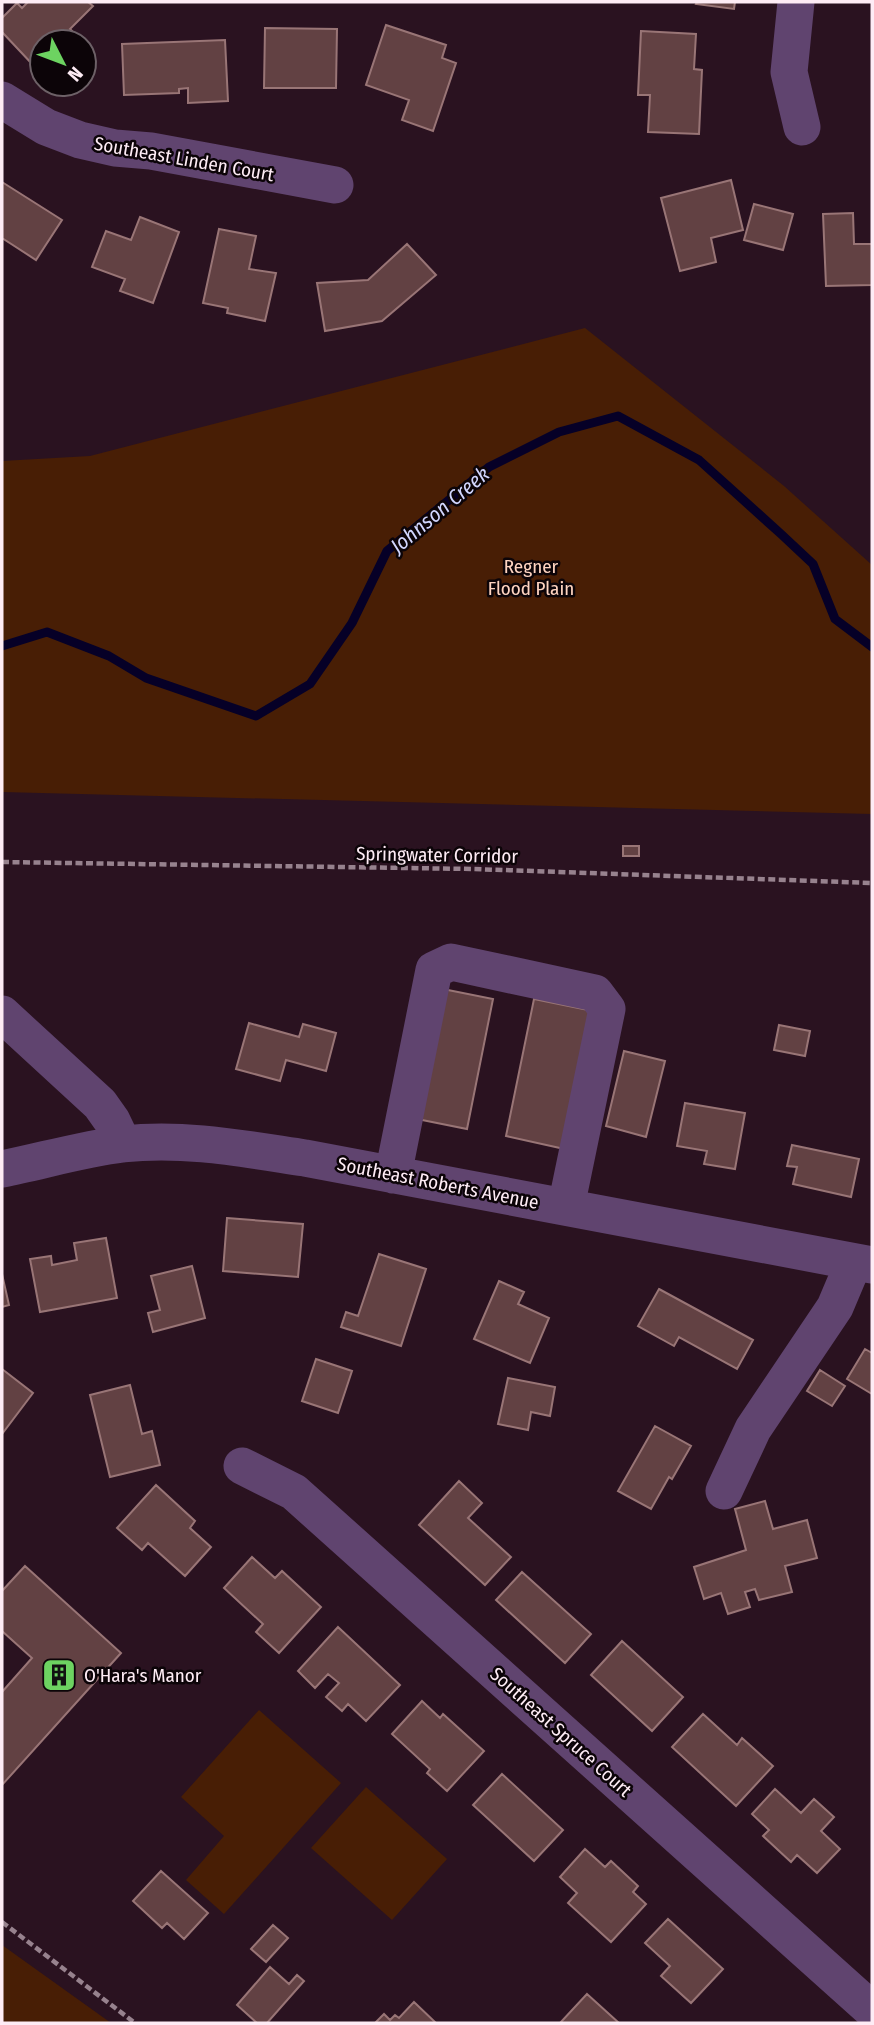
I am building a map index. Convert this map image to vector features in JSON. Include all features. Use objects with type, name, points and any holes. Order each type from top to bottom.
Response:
[{"type":"street","points":[[796,2],[789,72],[802,127]]},
{"type":"street","name":"Southeast Linden Court","points":[[2,100],[46,127],[80,140],[335,186]]},
{"type":"street","points":[[393,1175],[434,970],[451,962],[595,993],[607,1009],[566,1207]]},
{"type":"street","points":[[2,1014],[100,1104],[123,1144]]},
{"type":"street","name":"Southeast Roberts Avenue","points":[[2,1169],[123,1144],[212,1144],[305,1158],[863,1263]]},
{"type":"street","points":[[724,1491],[753,1429],[863,1263]]},
{"type":"street","name":"Southeast Spruce Court","points":[[242,1466],[294,1492],[872,2010]]},
{"type":"path","name":"Springwater Corridor","points":[[2,862],[474,869],[872,883]]},
{"type":"path","points":[[2,1922],[135,2023]]},
{"type":"green space","name":"Regner Flood Plain","points":[[585,328],[784,486],[872,565],[872,814],[2,792],[2,461],[90,456]]},
{"type":"green space","points":[[259,1710],[341,1783],[224,1914],[186,1880],[224,1836],[181,1797]]},
{"type":"green space","points":[[366,1787],[447,1859],[392,1920],[311,1848]]},
{"type":"green space","points":[[2,1945],[111,2023],[2,2023]]},
{"type":"building","points":[[28,2],[88,2],[93,6],[71,28],[28,28],[28,60],[2,32],[2,18],[17,3],[22,8]]},
{"type":"building","points":[[735,2],[734,9],[696,4]]},
{"type":"building","points":[[386,25],[446,45],[442,58],[456,63],[433,131],[402,120],[409,100],[366,85]]},
{"type":"building","points":[[265,28],[337,29],[336,88],[264,88]]},
{"type":"building","points":[[641,31],[696,34],[694,69],[702,70],[699,134],[648,132],[650,95],[638,95]]},
{"type":"building","points":[[225,40],[228,101],[188,103],[188,88],[179,89],[179,93],[124,95],[122,44]]},
{"type":"building","points":[[731,180],[743,230],[711,238],[716,262],[680,271],[661,198]]},
{"type":"building","points":[[2,182],[62,220],[36,260],[2,238]]},
{"type":"building","points":[[754,204],[793,214],[783,250],[744,240]]},
{"type":"building","points":[[853,213],[854,244],[872,244],[872,285],[826,286],[823,214]]},
{"type":"building","points":[[140,217],[179,232],[153,303],[120,291],[125,279],[92,267],[106,231],[131,240]]},
{"type":"building","points":[[219,229],[256,236],[249,269],[276,273],[265,321],[227,313],[228,308],[203,303]]},
{"type":"building","points":[[407,244],[436,275],[382,321],[325,331],[317,283],[368,280]]},
{"type":"building","points":[[623,846],[639,846],[639,856],[623,856]]},
{"type":"building","points":[[433,987],[493,999],[467,1129],[407,1117]]},
{"type":"building","points":[[534,999],[598,1012],[569,1150],[506,1136]]},
{"type":"building","points":[[249,1023],[299,1037],[303,1024],[336,1033],[326,1071],[286,1060],[280,1081],[236,1069]]},
{"type":"building","points":[[779,1025],[810,1031],[805,1056],[774,1050]]},
{"type":"building","points":[[624,1051],[665,1061],[646,1137],[606,1126]]},
{"type":"building","points":[[685,1103],[745,1113],[735,1169],[704,1164],[707,1151],[677,1146]]},
{"type":"building","points":[[792,1145],[859,1159],[851,1197],[793,1184],[797,1167],[787,1166]]},
{"type":"building","points":[[227,1218],[303,1224],[298,1277],[223,1271]]},
{"type":"building","points":[[106,1238],[117,1298],[40,1312],[30,1259],[51,1256],[52,1265],[77,1260],[74,1243]]},
{"type":"building","points":[[379,1254],[426,1269],[401,1346],[341,1327],[346,1312],[358,1316]]},
{"type":"building","points":[[192,1266],[205,1318],[153,1332],[148,1313],[160,1310],[151,1276]]},
{"type":"building","points":[[2,1274],[9,1305],[2,1307]]},
{"type":"building","points":[[499,1281],[524,1292],[518,1304],[549,1318],[530,1363],[474,1339]]},
{"type":"building","points":[[659,1289],[753,1340],[737,1369],[679,1337],[674,1346],[638,1326]]},
{"type":"building","points":[[865,1349],[872,1353],[872,1394],[847,1379]]},
{"type":"building","points":[[316,1359],[352,1371],[338,1413],[302,1401]]},
{"type":"building","points":[[2,1369],[33,1393],[2,1434]]},
{"type":"building","points":[[820,1370],[845,1386],[832,1406],[807,1391]]},
{"type":"building","points":[[508,1378],[555,1387],[550,1416],[531,1412],[528,1430],[498,1424]]},
{"type":"building","points":[[130,1385],[142,1434],[152,1431],[160,1465],[110,1477],[90,1395]]},
{"type":"building","points":[[655,1426],[691,1446],[651,1509],[618,1491]]},
{"type":"building","points":[[459,1481],[482,1503],[468,1518],[511,1557],[485,1585],[419,1525]]},
{"type":"building","points":[[156,1485],[195,1521],[190,1528],[211,1547],[185,1576],[148,1543],[142,1550],[117,1528]]},
{"type":"building","points":[[765,1501],[773,1529],[807,1520],[817,1558],[785,1566],[792,1592],[759,1600],[755,1589],[745,1592],[750,1607],[728,1614],[721,1593],[704,1599],[694,1567],[746,1550],[735,1509]]},
{"type":"building","points":[[252,1557],[275,1578],[282,1571],[321,1607],[279,1653],[256,1632],[263,1624],[224,1588]]},
{"type":"building","name":"O'Hara's Manor","points":[[25,1566],[121,1653],[2,1785],[2,1692],[32,1658],[2,1631],[2,1591]]},
{"type":"building","points":[[522,1572],[591,1634],[565,1663],[496,1600]]},
{"type":"building","points":[[338,1627],[400,1685],[366,1721],[348,1704],[342,1711],[326,1697],[339,1683],[328,1674],[315,1688],[298,1671]]},
{"type":"building","points":[[622,1641],[683,1697],[652,1731],[591,1675]]},
{"type":"building","points":[[422,1701],[440,1718],[443,1714],[484,1751],[447,1791],[427,1773],[430,1769],[392,1734]]},
{"type":"building","points":[[703,1714],[737,1745],[742,1738],[773,1766],[736,1806],[672,1747]]},
{"type":"building","points":[[502,1774],[563,1830],[534,1861],[473,1805]]},
{"type":"building","points":[[775,1789],[801,1813],[814,1799],[834,1817],[821,1831],[840,1849],[817,1873],[797,1855],[791,1862],[763,1836],[769,1830],[752,1814]]},
{"type":"building","points":[[585,1849],[605,1867],[611,1861],[638,1886],[633,1892],[646,1904],[611,1942],[568,1903],[577,1893],[560,1877]]},
{"type":"building","points":[[161,1871],[208,1913],[184,1939],[167,1923],[162,1928],[133,1901]]},
{"type":"building","points":[[668,1919],[723,1969],[691,2003],[661,1976],[670,1966],[645,1943]]},
{"type":"building","points":[[273,1925],[288,1938],[266,1962],[251,1949]]},
{"type":"building","points":[[270,1967],[289,1984],[297,1975],[304,1981],[267,2023],[257,2023],[237,2005]]},
{"type":"building","points":[[587,1994],[619,2023],[560,2023]]},
{"type":"building","points":[[414,2002],[436,2023],[375,2023],[384,2014],[390,2020],[395,2015],[399,2018]]},
{"type":"waterway","name":"Johnson Creek","points":[[2,646],[47,632],[109,656],[146,678],[256,716],[310,684],[352,623],[387,551],[489,467],[559,432],[618,416],[699,460],[781,534],[813,564],[835,619],[872,647]]},
{"type":"place","name":"O'Hara's Manor","points":[[59,1675]]}]
